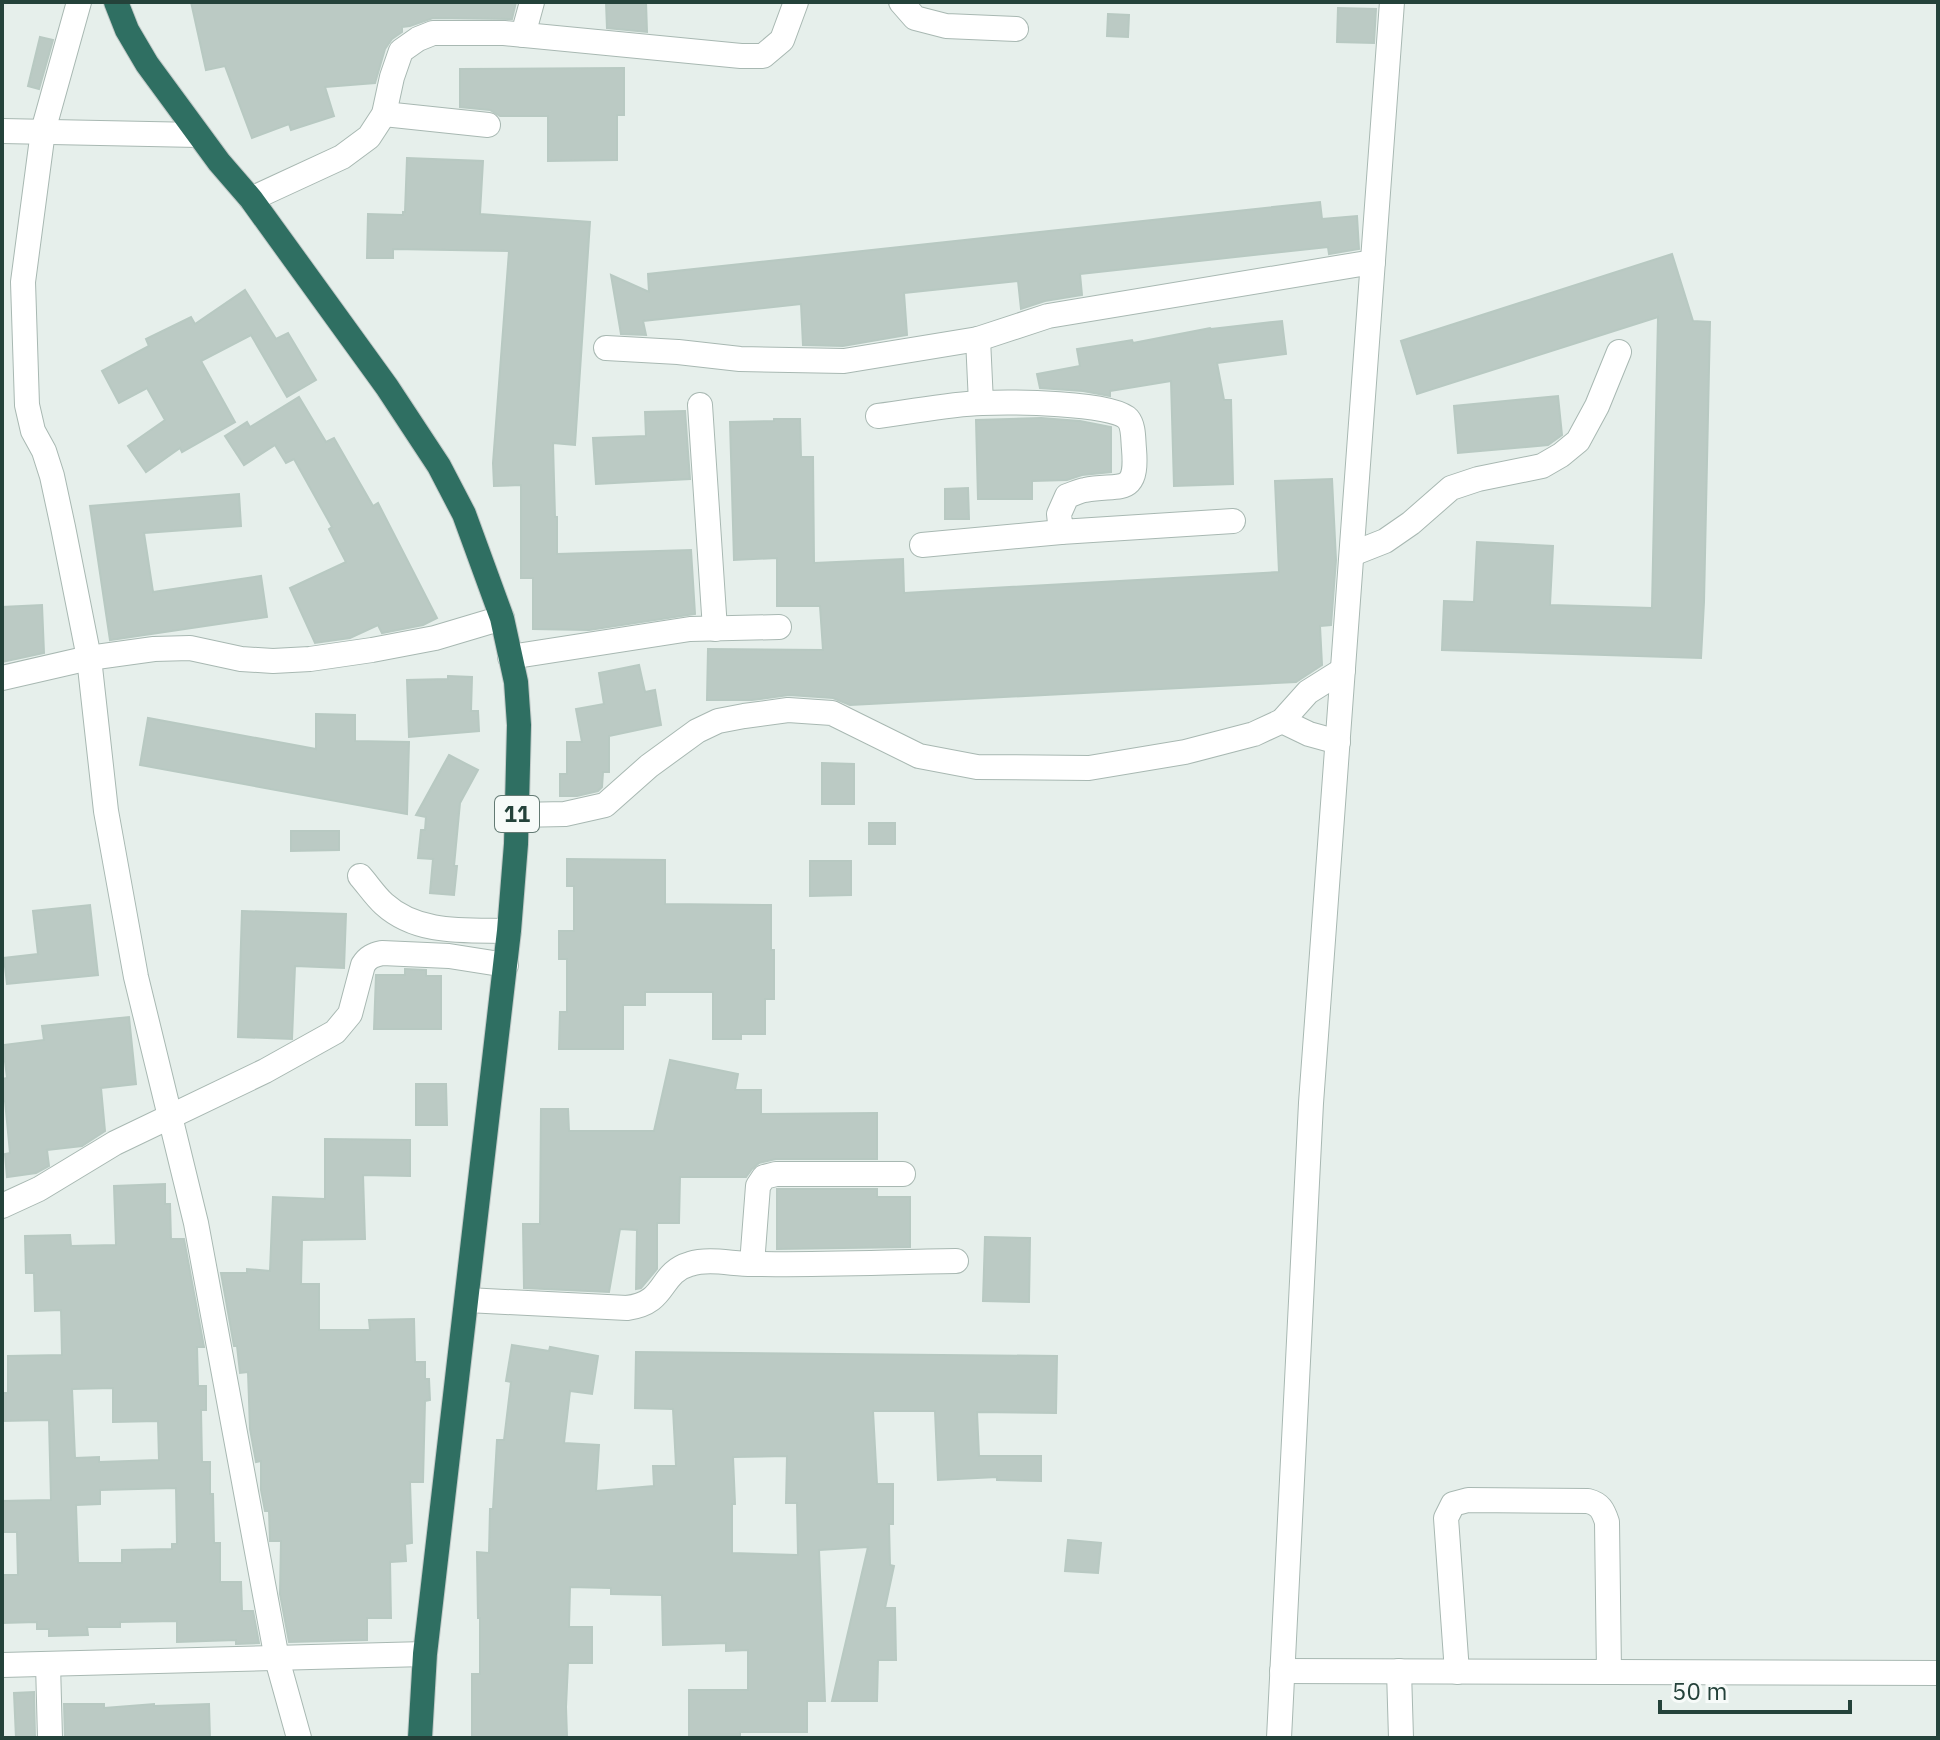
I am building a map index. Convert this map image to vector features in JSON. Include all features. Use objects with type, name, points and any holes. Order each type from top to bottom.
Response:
[{"type":"highway","name":"11","points":[[116,2],[127,30],[147,64],[198,135],[251,199],[387,387],[439,466],[464,514],[502,618],[516,682],[519,725],[516,844],[506,965],[425,1654],[420,1738]]},
{"type":"street","points":[[79,2],[43,131],[23,282],[27,405],[33,431],[52,476],[89,658],[106,811],[136,977],[196,1223],[277,1659],[299,1738]]},
{"type":"street","points":[[523,35],[532,2]]},
{"type":"street","points":[[251,199],[342,157],[369,137],[384,114],[401,51],[433,33],[504,33],[763,56],[782,40],[796,2]]},
{"type":"street","points":[[901,2],[915,18],[946,26],[1016,29]]},
{"type":"street","points":[[1279,1738],[1311,1103],[1392,2]]},
{"type":"street","points":[[384,114],[488,125]]},
{"type":"street","points":[[2,131],[198,135]]},
{"type":"street","points":[[606,348],[740,359],[844,361],[978,339],[1048,316],[1373,262]]},
{"type":"street","points":[[978,339],[981,403]]},
{"type":"street","points":[[1352,554],[1385,541],[1451,488],[1478,479],[1542,466],[1561,455],[1578,441],[1597,406],[1619,352]]},
{"type":"street","points":[[878,416],[981,403],[1077,405],[1119,413],[1130,421],[1133,431],[1135,462],[1131,481],[1114,488],[1084,490],[1067,496],[1059,514],[1061,532]]},
{"type":"street","points":[[700,405],[715,629]]},
{"type":"street","points":[[922,545],[1233,521]]},
{"type":"street","points":[[2,678],[89,658],[154,649],[190,648],[241,659],[310,659],[435,638],[502,618]]},
{"type":"street","points":[[510,657],[690,629],[779,627]]},
{"type":"street","points":[[517,815],[565,814],[605,805],[649,766],[697,731],[718,721],[788,710],[832,713],[919,756],[977,767],[1089,768],[1185,752],[1254,734],[1282,721],[1308,692],[1343,670]]},
{"type":"street","points":[[1282,721],[1309,734],[1338,742]]},
{"type":"street","points":[[360,876],[385,905],[412,923],[444,930],[509,931]]},
{"type":"street","points":[[2,1206],[39,1189],[115,1143],[265,1071],[335,1032],[350,1014],[363,965],[375,954],[449,956],[506,965]]},
{"type":"street","points":[[752,1264],[758,1186],[764,1177],[776,1174],[903,1174]]},
{"type":"street","points":[[467,1300],[627,1308],[648,1303],[679,1268],[700,1262],[956,1261]]},
{"type":"street","points":[[1457,1672],[1446,1518],[1453,1504],[1468,1500],[1588,1501],[1598,1504],[1603,1510],[1607,1522],[1609,1672]]},
{"type":"street","points":[[2,1665],[425,1654]]},
{"type":"street","points":[[48,1664],[50,1738]]},
{"type":"street","points":[[1282,1671],[1938,1673]]},
{"type":"street","points":[[1399,1671],[1401,1738]]},
{"type":"building","points":[[191,2],[516,2],[512,19],[433,18],[402,27],[402,32],[385,49],[375,83],[325,87],[334,116],[291,130],[289,124],[252,138],[225,66],[206,70]]},
{"type":"building","points":[[606,2],[646,2],[647,32],[607,28]]},
{"type":"building","points":[[1338,8],[1376,9],[1374,43],[1337,42]]},
{"type":"building","points":[[1108,14],[1129,15],[1128,37],[1107,36]]},
{"type":"building","points":[[40,37],[53,40],[39,89],[28,86]]},
{"type":"building","points":[[624,68],[624,115],[617,115],[617,160],[548,161],[548,116],[500,116],[490,110],[460,107],[460,69]]},
{"type":"building","points":[[407,158],[483,161],[480,214],[590,222],[575,445],[553,443],[557,554],[691,550],[695,614],[589,630],[533,629],[533,578],[521,578],[521,485],[494,486],[493,463],[509,251],[393,249],[393,258],[367,258],[368,214],[403,215],[405,212]]},
{"type":"building","points":[[1320,202],[1322,219],[1357,216],[1359,249],[1329,254],[1328,247],[1080,274],[1082,295],[1045,301],[1021,309],[1018,281],[904,293],[907,335],[843,346],[803,345],[801,304],[643,321],[646,335],[621,334],[611,275],[649,292],[648,274]]},
{"type":"building","points":[[1672,254],[1693,321],[1710,322],[1701,658],[1442,650],[1444,601],[1474,602],[1477,542],[1553,546],[1550,605],[1652,608],[1658,317],[1417,394],[1401,341]]},
{"type":"building","points":[[245,290],[276,339],[288,333],[316,380],[287,397],[251,335],[201,361],[235,422],[182,452],[180,448],[146,472],[128,446],[165,420],[147,388],[119,403],[102,371],[149,346],[146,339],[191,317],[195,324]]},
{"type":"building","points":[[1282,321],[1286,354],[1217,363],[1224,400],[1231,400],[1233,484],[1174,486],[1171,381],[1110,391],[1110,396],[1040,388],[1037,374],[1080,366],[1077,349],[1132,340],[1133,343],[1210,328]]},
{"type":"building","points":[[1558,396],[1562,435],[1548,445],[1458,453],[1454,406]]},
{"type":"building","points":[[299,397],[326,442],[334,438],[373,506],[378,503],[437,618],[423,625],[382,633],[378,625],[350,638],[315,643],[290,588],[346,562],[329,529],[332,527],[294,459],[286,463],[275,445],[244,465],[225,436],[247,422],[250,427]]},
{"type":"building","points":[[685,411],[690,479],[596,484],[593,438],[646,436],[645,412]]},
{"type":"building","points":[[1041,418],[1111,427],[1111,472],[1067,480],[1032,481],[1032,499],[978,499],[976,420]]},
{"type":"building","points":[[800,419],[801,457],[813,457],[814,563],[903,559],[904,593],[1279,572],[1275,481],[1332,479],[1336,560],[1331,625],[1320,626],[1322,665],[1296,682],[850,705],[833,698],[789,695],[752,700],[707,700],[708,649],[823,650],[820,606],[777,606],[777,558],[734,560],[730,422]]},
{"type":"building","points":[[968,488],[969,519],[945,519],[945,489]]},
{"type":"building","points":[[239,494],[241,526],[144,533],[153,592],[261,576],[267,617],[110,640],[90,506]]},
{"type":"building","points":[[42,605],[44,653],[2,662],[2,607]]},
{"type":"building","points":[[639,665],[645,692],[655,690],[661,725],[609,736],[609,772],[603,772],[602,787],[598,791],[577,796],[560,796],[560,774],[567,774],[567,742],[582,742],[576,709],[604,704],[599,673]]},
{"type":"building","points":[[448,676],[472,677],[471,711],[478,711],[479,731],[409,737],[407,680],[448,679]]},
{"type":"building","points":[[316,714],[355,715],[355,741],[409,742],[407,814],[140,765],[148,718],[316,749]]},
{"type":"building","points":[[449,755],[478,770],[460,803],[454,895],[430,893],[433,859],[418,858],[421,830],[425,830],[426,817],[416,815]]},
{"type":"building","points":[[822,763],[854,764],[854,804],[822,804]]},
{"type":"building","points":[[869,823],[895,823],[895,844],[869,844]]},
{"type":"building","points":[[291,831],[339,831],[339,850],[291,851]]},
{"type":"building","points":[[567,859],[665,860],[665,904],[771,905],[774,999],[765,999],[765,1034],[741,1034],[741,1039],[713,1039],[713,992],[645,992],[645,1005],[623,1005],[623,1049],[559,1049],[560,1012],[567,1012],[567,959],[559,959],[559,931],[574,931],[574,886],[567,886]]},
{"type":"building","points":[[810,861],[851,861],[851,895],[810,896]]},
{"type":"building","points":[[90,905],[98,975],[7,984],[4,958],[38,954],[33,911]]},
{"type":"building","points":[[242,911],[346,914],[344,968],[295,966],[292,1039],[238,1037]]},
{"type":"building","points":[[405,969],[426,970],[426,976],[441,976],[441,1029],[374,1029],[376,975],[405,975]]},
{"type":"building","points":[[129,1017],[136,1084],[101,1088],[105,1131],[82,1146],[47,1150],[49,1166],[36,1173],[7,1177],[5,1154],[10,1153],[5,1101],[2,1101],[2,1079],[7,1078],[3,1045],[44,1040],[42,1026]]},
{"type":"building","points":[[670,1060],[738,1074],[735,1090],[761,1090],[761,1114],[877,1113],[877,1159],[776,1159],[759,1163],[746,1177],[680,1177],[679,1223],[657,1223],[657,1269],[641,1288],[636,1289],[637,1230],[620,1229],[609,1292],[524,1288],[523,1224],[540,1224],[541,1109],[568,1109],[569,1131],[654,1131]]},
{"type":"building","points":[[416,1084],[446,1084],[447,1125],[416,1125]]},
{"type":"building","points":[[325,1139],[410,1140],[410,1176],[363,1175],[365,1239],[302,1240],[301,1284],[319,1284],[319,1330],[370,1330],[369,1320],[414,1319],[415,1362],[425,1362],[430,1400],[425,1401],[423,1482],[410,1482],[412,1543],[405,1544],[406,1561],[390,1562],[391,1618],[367,1618],[367,1640],[289,1642],[280,1594],[281,1541],[270,1541],[269,1511],[265,1511],[261,1490],[261,1461],[256,1462],[250,1429],[248,1372],[240,1373],[221,1273],[247,1273],[247,1269],[270,1271],[273,1197],[325,1199]]},
{"type":"building","points":[[165,1184],[165,1204],[170,1204],[171,1239],[184,1239],[204,1347],[197,1347],[198,1386],[206,1386],[206,1410],[201,1410],[202,1462],[210,1462],[214,1543],[220,1543],[220,1582],[241,1582],[242,1611],[253,1611],[259,1643],[236,1644],[236,1640],[177,1642],[177,1621],[120,1622],[120,1627],[87,1627],[88,1635],[49,1636],[49,1629],[37,1629],[37,1622],[2,1623],[2,1575],[18,1575],[17,1532],[2,1532],[2,1501],[51,1500],[49,1420],[2,1421],[2,1393],[8,1393],[8,1356],[62,1355],[61,1310],[35,1311],[34,1273],[26,1273],[25,1236],[70,1235],[71,1246],[116,1245],[114,1186]],"holes":[[[113,1388],[113,1422],[158,1421],[159,1460],[99,1462],[99,1457],[75,1458],[72,1389]],[[176,1488],[177,1544],[172,1544],[172,1549],[122,1550],[122,1563],[78,1563],[76,1505],[100,1504],[100,1490]]]},
{"type":"building","points":[[777,1189],[877,1189],[877,1197],[910,1197],[910,1247],[777,1249]]},
{"type":"building","points":[[985,1237],[1030,1238],[1029,1302],[983,1301]]},
{"type":"building","points":[[512,1345],[549,1351],[550,1347],[598,1356],[592,1394],[570,1391],[564,1443],[599,1445],[596,1491],[654,1486],[653,1466],[676,1466],[673,1409],[635,1408],[636,1352],[1057,1356],[1056,1413],[977,1412],[979,1456],[1041,1456],[1041,1481],[997,1480],[997,1477],[938,1480],[935,1411],[873,1411],[877,1484],[893,1484],[893,1524],[889,1524],[890,1565],[894,1566],[885,1608],[895,1608],[896,1660],[878,1660],[877,1701],[832,1701],[868,1547],[819,1550],[825,1701],[807,1701],[807,1732],[740,1732],[740,1736],[689,1736],[689,1690],[748,1690],[748,1650],[726,1651],[726,1643],[663,1645],[662,1595],[611,1594],[611,1588],[570,1587],[569,1627],[592,1627],[592,1663],[568,1663],[567,1737],[472,1738],[472,1674],[480,1674],[477,1552],[489,1553],[497,1440],[504,1440],[511,1382],[506,1381]],"holes":[[[787,1456],[786,1503],[797,1503],[798,1555],[732,1553],[732,1504],[735,1504],[733,1457]]]},
{"type":"building","points":[[1068,1540],[1101,1543],[1098,1573],[1065,1571]]},
{"type":"building","points":[[34,1692],[35,1738],[16,1738],[14,1693]]},
{"type":"building","points":[[64,1704],[104,1704],[104,1708],[209,1704],[210,1738],[65,1738]]}]
